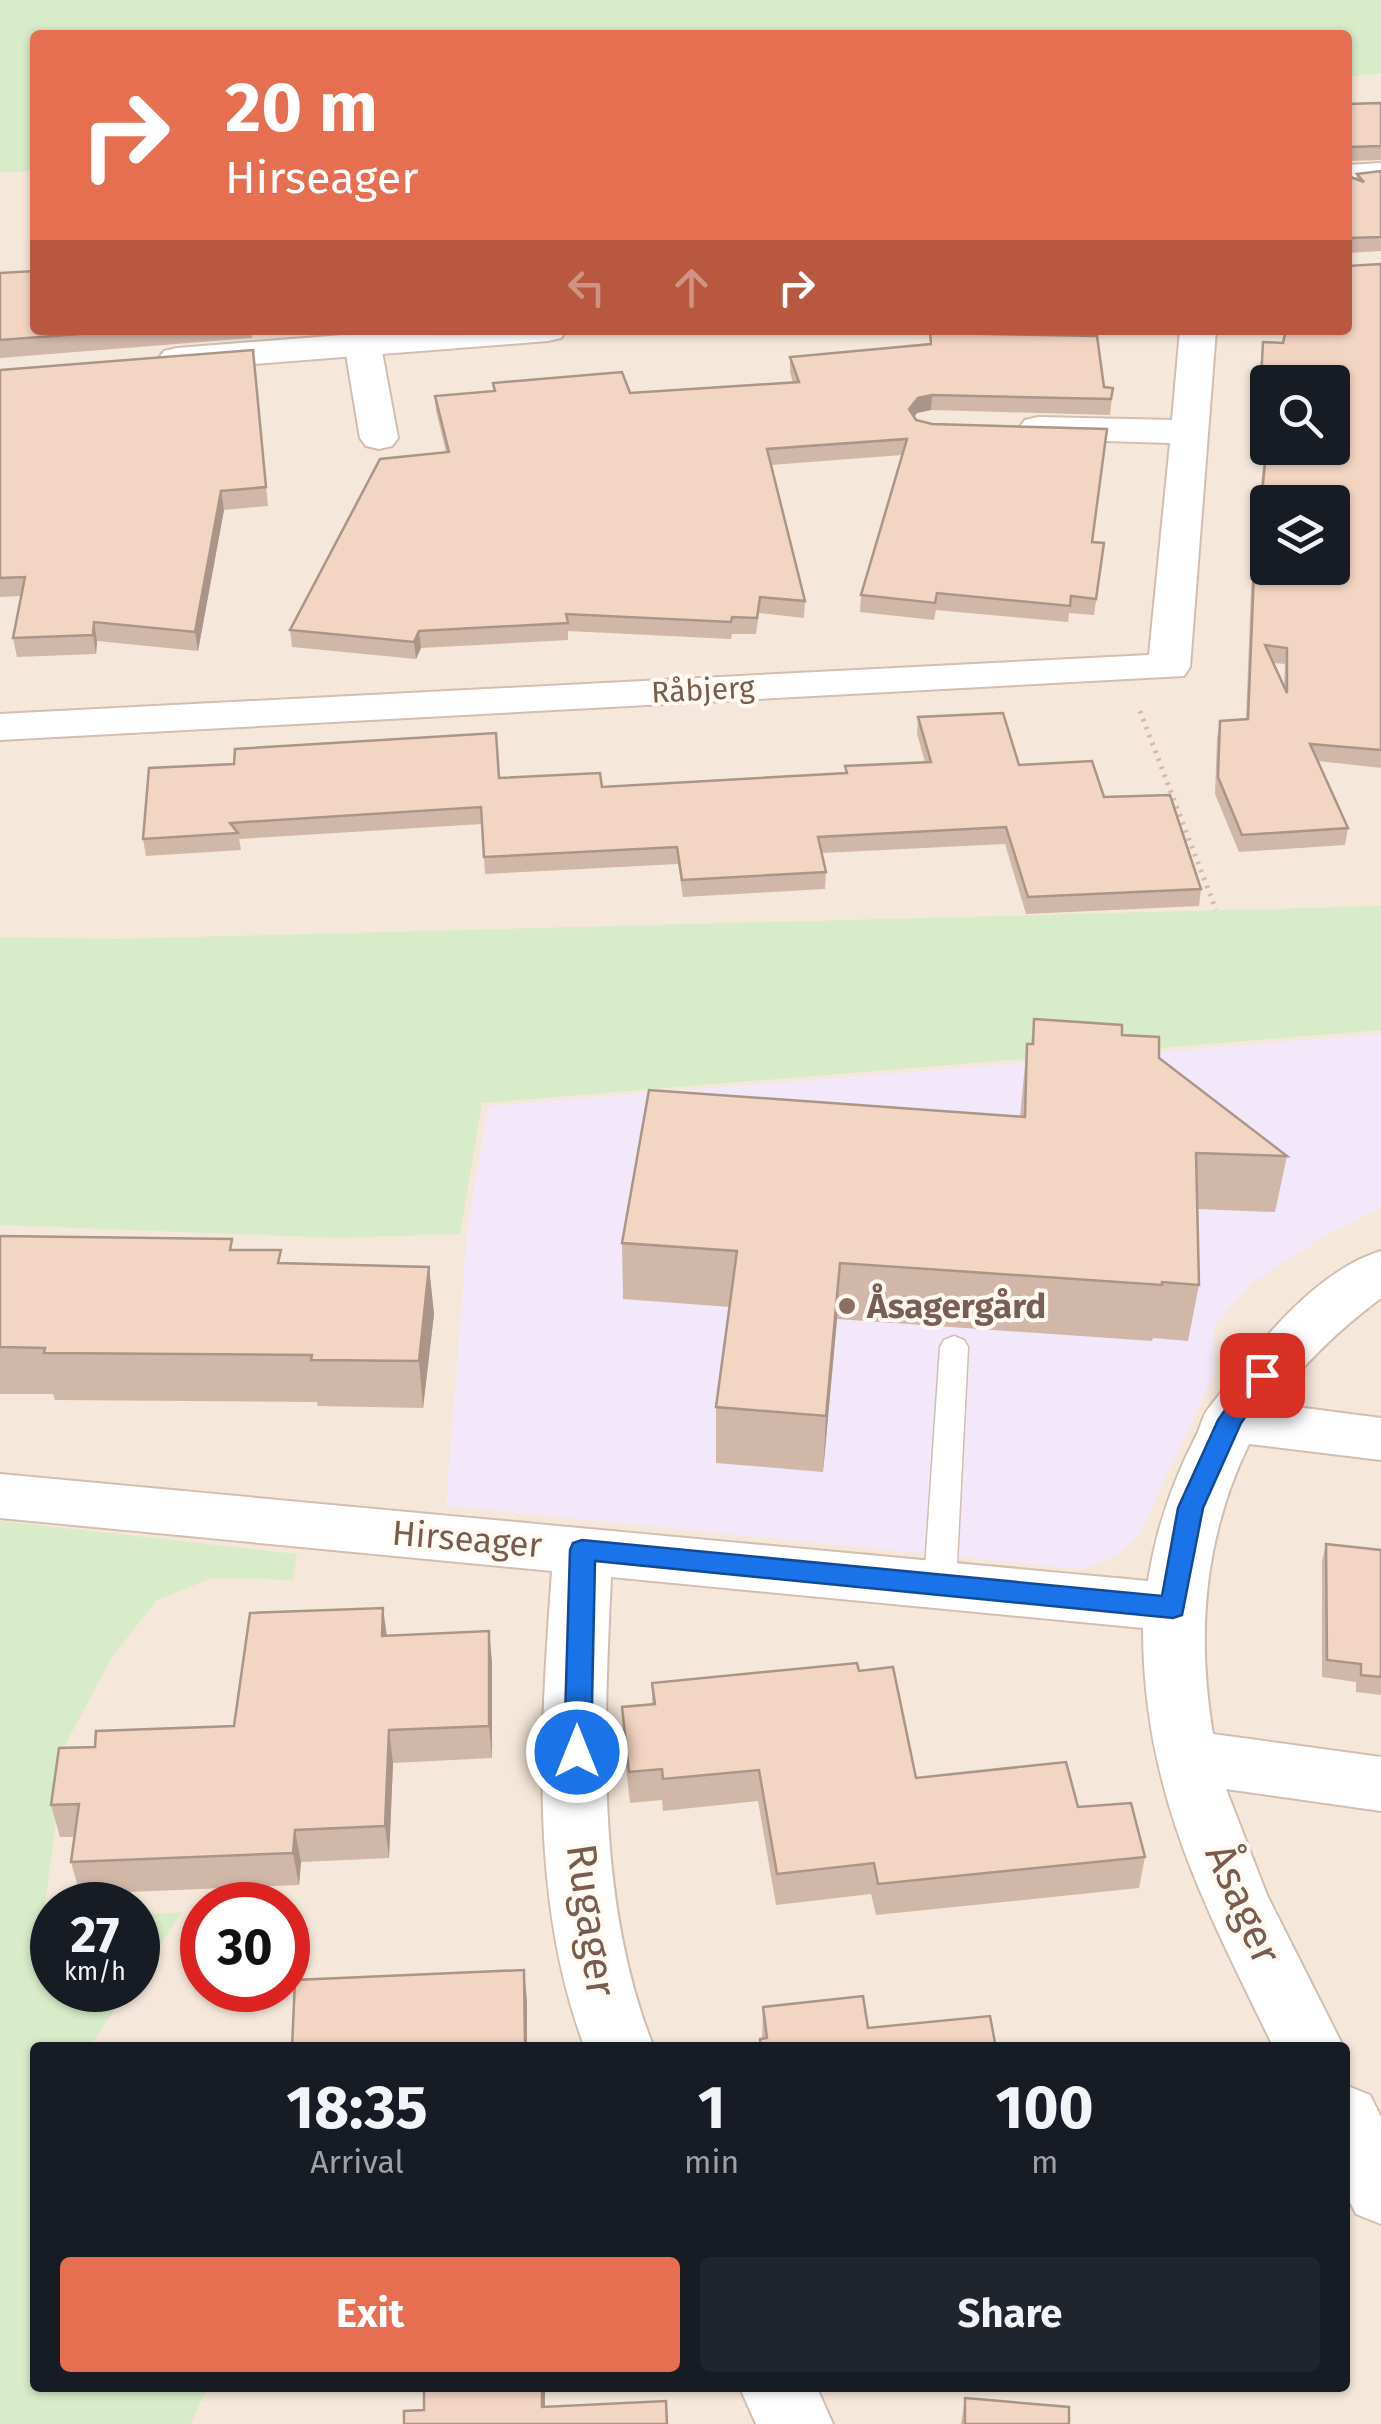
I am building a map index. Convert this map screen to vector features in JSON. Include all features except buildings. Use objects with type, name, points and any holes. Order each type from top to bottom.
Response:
[{"type":"street","points":[[1352,175],[1381,173]]},
{"type":"street","points":[[133,362],[361,337],[414,335]]},
{"type":"street","name":"Råbjerg","points":[[0,728],[1170,667],[1198,335]]},
{"type":"street","points":[[361,337],[379,438]]},
{"type":"street","points":[[1010,427],[1188,432]]},
{"type":"street","name":"Åsager","points":[[1307,2042],[1230,1886],[1185,1757],[1173,1680],[1173,1608],[1191,1508],[1230,1420],[1279,1352],[1340,1296],[1381,1270]]},
{"type":"street","points":[[1230,1420],[1381,1438]]},
{"type":"street","name":"Hirseager","points":[[0,1496],[1173,1608]]},
{"type":"street","name":"Rugager","points":[[582,1550],[577,1856],[602,2009],[617,2042]]},
{"type":"street","points":[[1185,1757],[1381,1784]]},
{"type":"street","points":[[1350,2128],[1381,2190]]},
{"type":"street","points":[[780,2392],[795,2424]]},
{"type":"lane","points":[[940,1583],[954,1347]]},
{"type":"path","points":[[1124,668],[1216,910]]},
{"type":"shaded area","points":[[1381,74],[1381,2424],[0,2424],[0,173],[30,171],[30,335],[1352,335],[1352,77]]},
{"type":"shaded area","name":"Åsagergård","points":[[1381,1034],[1381,1208],[1324,1236],[1251,1284],[1213,1327],[1215,1372],[1139,1535],[1116,1556],[1084,1569],[446,1506],[467,1233],[488,1106]]},
{"type":"green space","points":[[0,0],[1381,0],[1381,74],[1352,77],[1352,30],[30,30],[30,171],[0,173]]},
{"type":"green space","points":[[1381,906],[1381,1030],[482,1103],[460,1234],[337,1238],[0,1225],[0,937],[116,939]]},
{"type":"green space","points":[[0,1521],[297,1554],[293,1580],[212,1578],[157,1600],[112,1657],[66,1743],[48,1882],[30,1882],[30,2012],[113,2012],[92,2042],[30,2042],[30,2392],[205,2392],[191,2424],[0,2424]]},
{"type":"green space","points":[[180,1912],[160,1944],[160,1914]]},
{"type":"place","name":"Åsagergård","points":[[847,1306]]},
{"type":"route","points":[[577,1752],[582,1550],[1173,1608],[1191,1508],[1230,1420],[1262,1375]]}]
